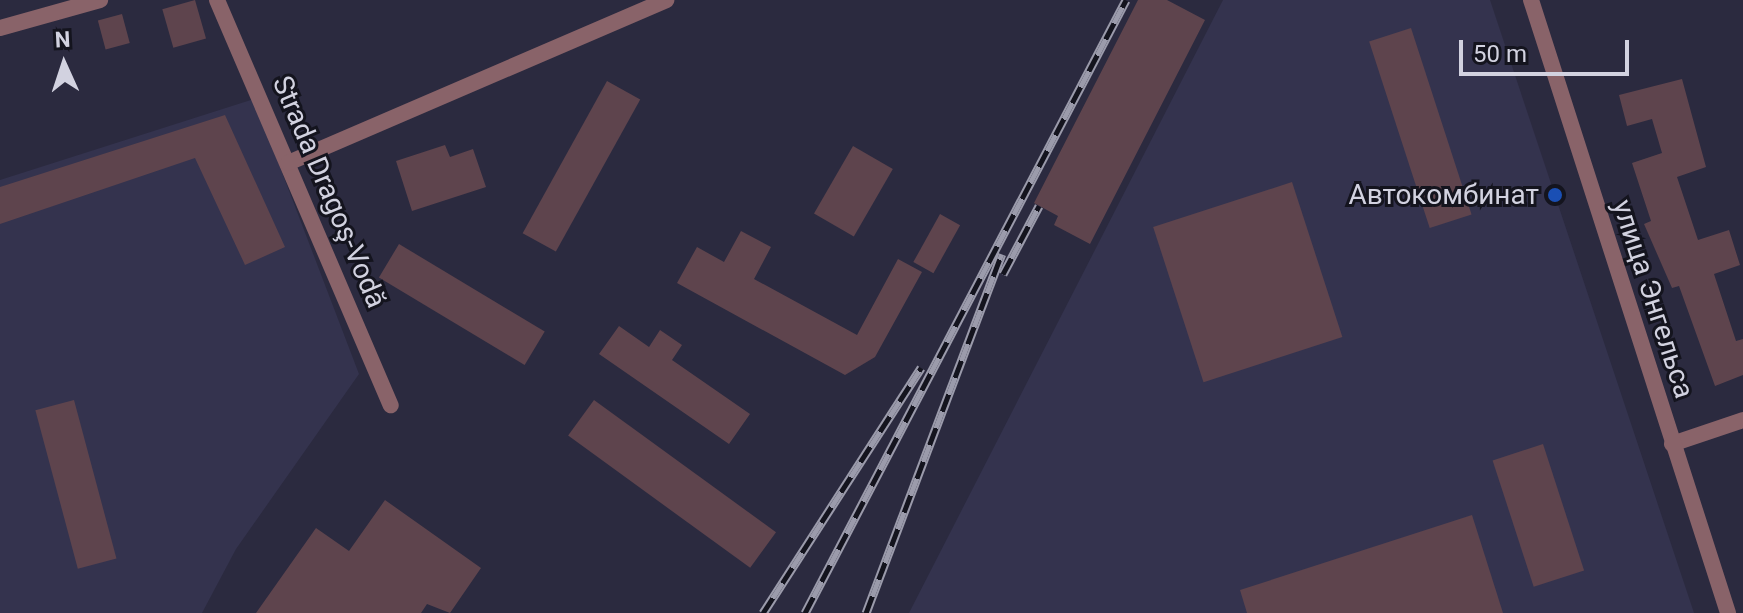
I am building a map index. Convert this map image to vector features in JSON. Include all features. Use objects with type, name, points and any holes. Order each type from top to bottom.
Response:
[{"type":"street","points":[[0,28],[100,0]]},
{"type":"street","name":"Strada Dragoş-Vodă","points":[[217,0],[391,405]]},
{"type":"street","points":[[288,163],[666,0]]},
{"type":"street","name":"улица Энгельса","points":[[1531,0],[1728,613]]},
{"type":"street","points":[[1672,444],[1743,420]]},
{"type":"shaded area","points":[[1223,0],[1490,0],[1694,613],[909,613]]},
{"type":"shaded area","points":[[254,99],[359,374],[236,549],[202,613],[0,613],[0,180]]},
{"type":"building","points":[[195,0],[206,38],[173,48],[162,9]]},
{"type":"building","points":[[1138,0],[1167,0],[1205,20],[1090,244],[1054,225],[1058,216],[1034,203]]},
{"type":"building","points":[[122,14],[130,43],[106,49],[98,20]]},
{"type":"building","points":[[1411,28],[1472,214],[1430,228],[1369,42]]},
{"type":"building","points":[[1682,79],[1706,167],[1677,177],[1698,240],[1729,230],[1740,265],[1714,274],[1736,341],[1743,339],[1743,375],[1715,386],[1679,286],[1672,288],[1644,224],[1651,221],[1632,163],[1662,153],[1652,119],[1627,126],[1619,95]]},
{"type":"building","points":[[607,81],[640,99],[556,252],[523,233]]},
{"type":"building","points":[[225,115],[285,247],[245,265],[195,158],[0,224],[0,187]]},
{"type":"building","points":[[445,145],[450,157],[473,149],[486,187],[412,211],[396,161]]},
{"type":"building","points":[[853,146],[893,169],[854,237],[814,214]]},
{"type":"building","points":[[1292,182],[1342,337],[1204,382],[1153,227]]},
{"type":"building","points":[[940,214],[960,225],[933,273],[913,262]]},
{"type":"building","points":[[741,231],[771,247],[754,279],[857,335],[898,259],[922,272],[875,357],[845,375],[677,283],[697,247],[724,262]]},
{"type":"building","points":[[399,244],[545,332],[525,365],[379,277]]},
{"type":"building","points":[[619,326],[649,347],[660,330],[682,345],[672,360],[750,414],[729,444],[599,354]]},
{"type":"building","points":[[74,400],[116,558],[78,569],[35,410]]},
{"type":"building","points":[[594,400],[776,532],[750,568],[568,436]]},
{"type":"building","points":[[1543,444],[1584,570],[1534,587],[1493,460]]},
{"type":"building","points":[[385,500],[481,568],[450,613],[427,604],[421,613],[256,613],[316,528],[349,551]]},
{"type":"building","points":[[1472,515],[1503,613],[1247,613],[1240,590]]},
{"type":"railway","points":[[805,613],[1126,0]]},
{"type":"railway","points":[[1003,274],[1039,206]]},
{"type":"railway","points":[[866,613],[1002,254]]},
{"type":"railway","points":[[763,613],[921,368]]},
{"type":"place","name":"Автокомбинат","points":[[1555,195]]}]
